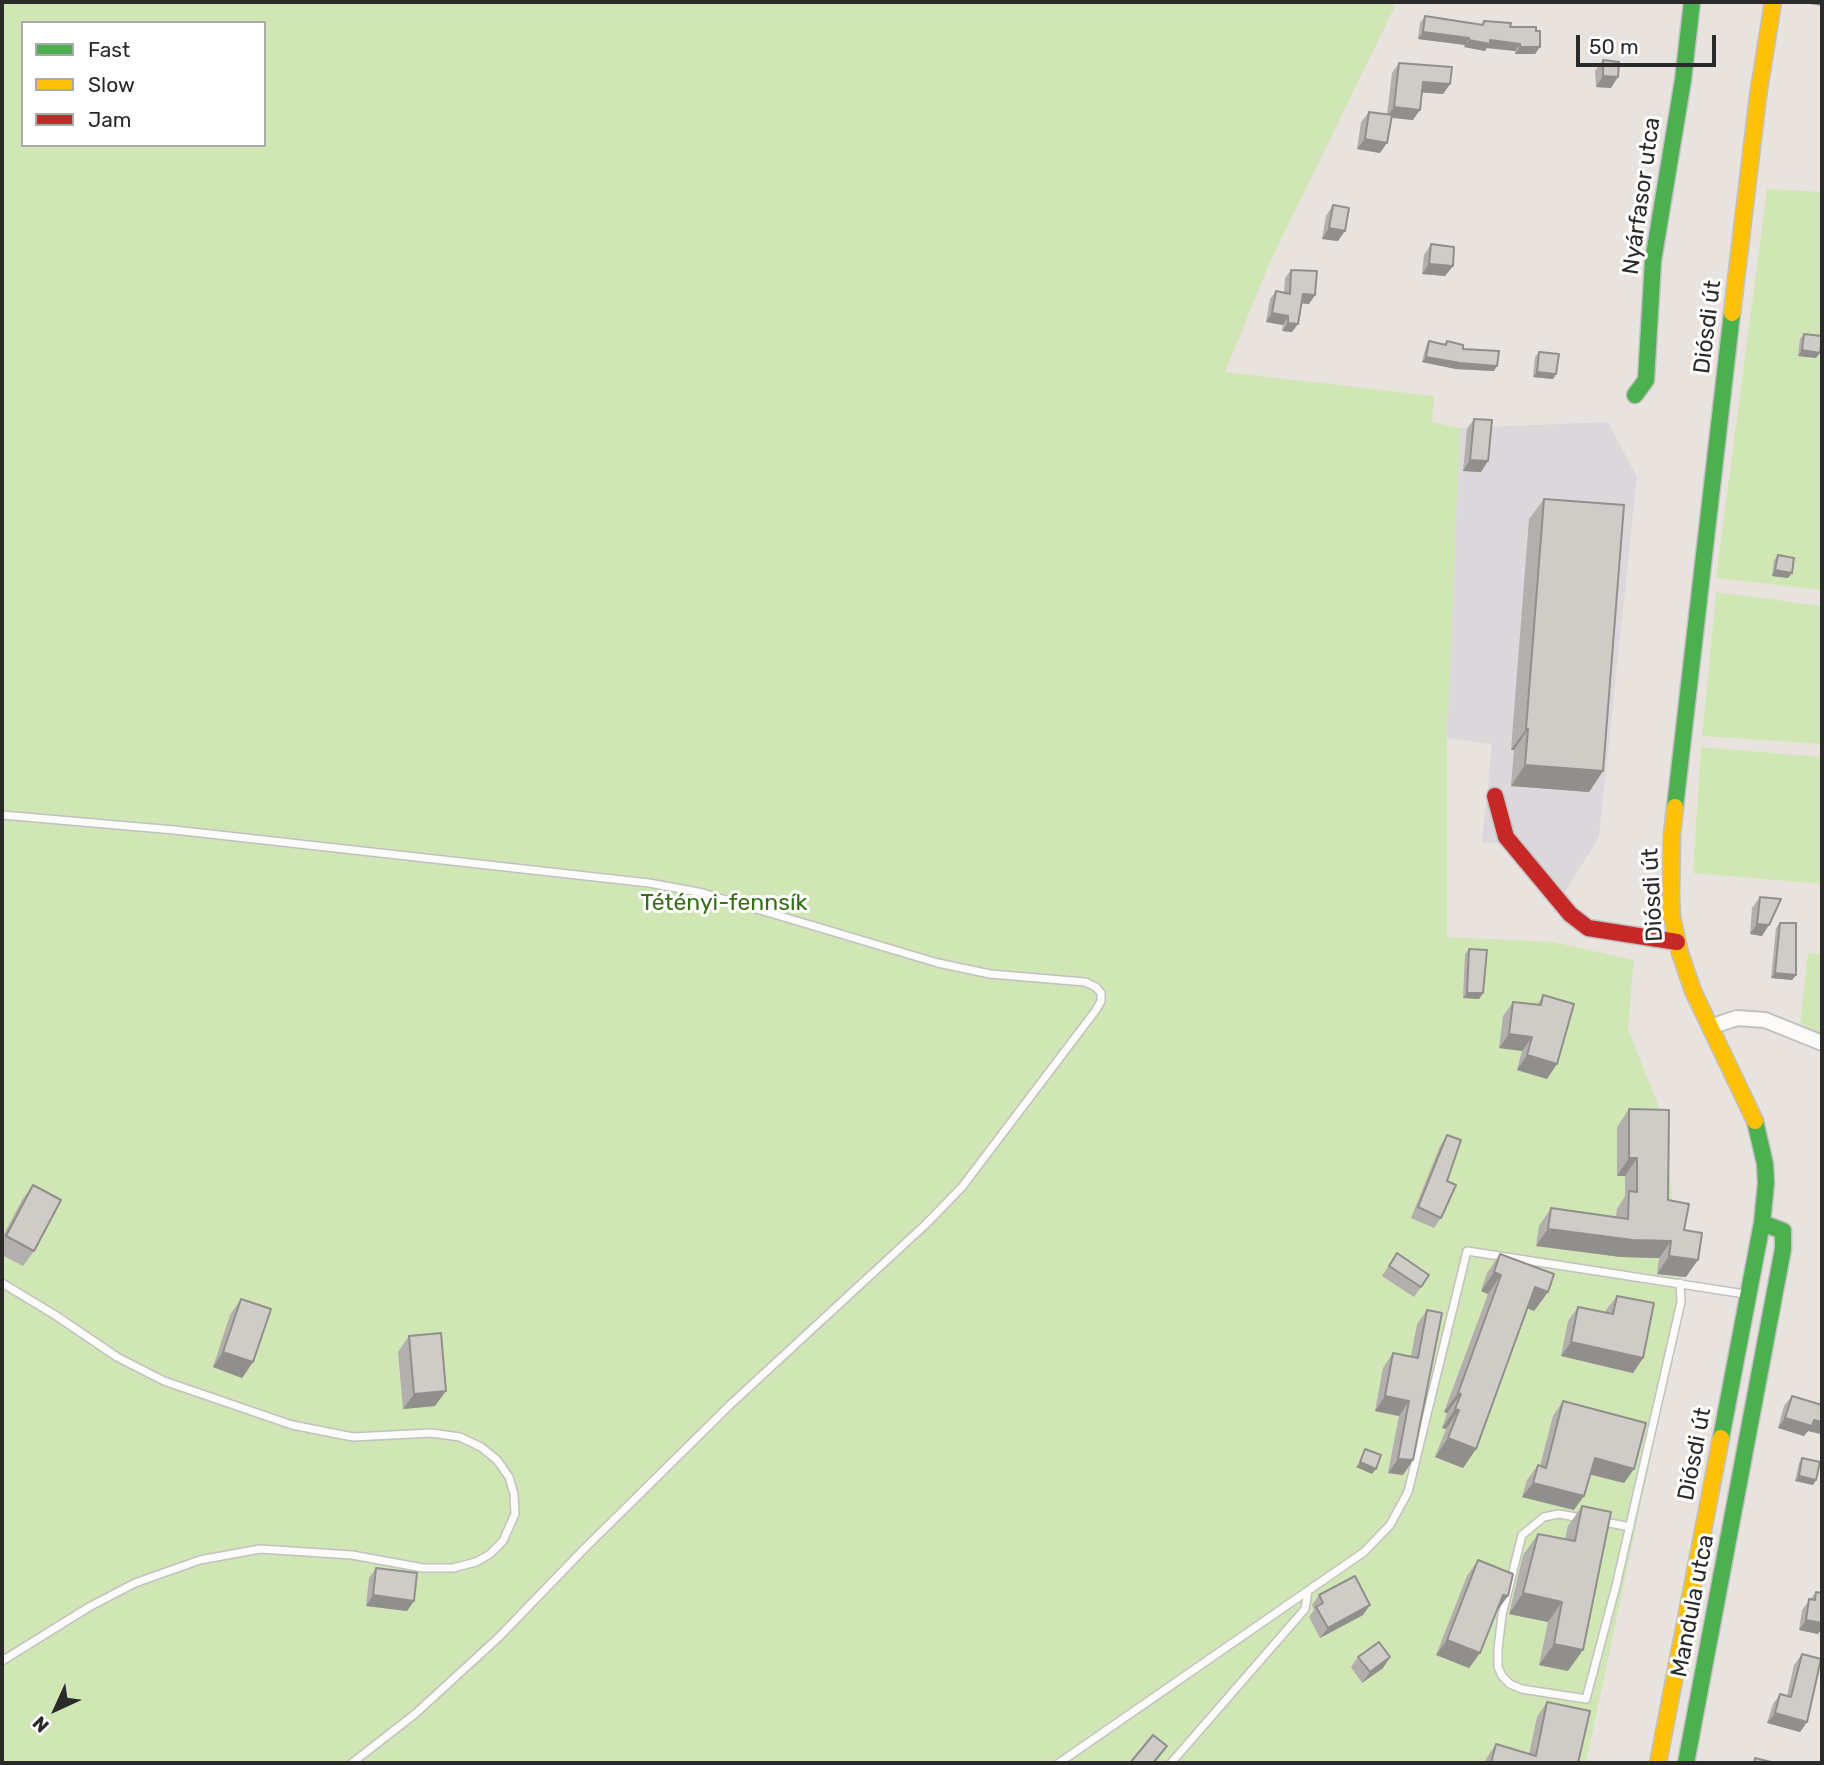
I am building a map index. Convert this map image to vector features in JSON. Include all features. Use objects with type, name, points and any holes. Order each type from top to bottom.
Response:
[{"type":"main road","name":"Nyárfasor utca","points":[[1634,395],[1646,380],[1653,261],[1683,80],[1692,2]]},
{"type":"main road","name":"Diósdi út","points":[[1658,1763],[1749,1295],[1766,1184],[1762,1142],[1741,1087],[1693,991],[1677,942],[1671,894],[1672,834],[1751,160],[1773,2]]},
{"type":"main road","points":[[1495,796],[1506,837],[1570,914],[1588,928],[1677,942]]},
{"type":"main road","name":"Mandula utca","points":[[1686,1763],[1783,1249],[1783,1231],[1762,1223]]},
{"type":"street","points":[[1710,1027],[1737,1018],[1765,1020],[1822,1043]]},
{"type":"lane","points":[[2,815],[174,830],[649,883],[703,893],[937,963],[990,974],[1085,982],[1096,986],[1101,993],[1101,1001],[1096,1010],[962,1187],[926,1225],[732,1403],[499,1637],[415,1714],[352,1763]]},
{"type":"lane","points":[[1059,1763],[1364,1552],[1390,1525],[1408,1492],[1467,1251],[1749,1295]]},
{"type":"lane","points":[[2,1283],[117,1357],[164,1381],[292,1425],[353,1437],[430,1433],[460,1437],[481,1447],[497,1460],[509,1477],[514,1494],[514,1514],[503,1541],[490,1554],[476,1562],[453,1569],[423,1568],[352,1555],[260,1549],[200,1560],[135,1583],[89,1607],[2,1661]]},
{"type":"lane","points":[[1630,1527],[1559,1514],[1544,1517],[1522,1535],[1502,1615],[1497,1649],[1498,1667],[1510,1684],[1522,1689],[1586,1699],[1630,1527],[1681,1303],[1680,1283]]},
{"type":"lane","points":[[1171,1763],[1305,1609],[1308,1591]]},
{"type":"shaded area","points":[[1608,422],[1637,477],[1599,837],[1558,903],[1503,843],[1482,843],[1492,744],[1447,738],[1460,428]]},
{"type":"green space","name":"Tétényi-fennsík","points":[[2,2],[1397,2],[1269,264],[1225,372],[1434,396],[1432,422],[1460,428],[1447,738],[1447,937],[1553,942],[1634,960],[1628,1029],[1663,1117],[1684,1300],[1586,1763],[2,1763]]},
{"type":"green space","points":[[1767,189],[1821,192],[1822,195],[1822,590],[1716,578]]},
{"type":"green space","points":[[1716,592],[1822,606],[1822,744],[1702,736]]},
{"type":"green space","points":[[1701,747],[1822,757],[1822,884],[1693,873]]},
{"type":"green space","points":[[1808,953],[1822,954],[1822,1035],[1800,1023]]},
{"type":"building","points":[[1425,16],[1483,25],[1484,21],[1511,23],[1510,27],[1536,27],[1536,31],[1540,31],[1540,47],[1520,47],[1520,44],[1490,40],[1490,44],[1469,38],[1423,32]]},
{"type":"building","points":[[1603,60],[1619,62],[1618,77],[1603,76]]},
{"type":"building","points":[[1399,63],[1452,67],[1450,84],[1423,82],[1420,110],[1394,107]]},
{"type":"building","points":[[1369,112],[1392,115],[1387,143],[1365,139]]},
{"type":"building","points":[[1333,205],[1349,208],[1345,231],[1329,228]]},
{"type":"building","points":[[1431,244],[1454,247],[1453,266],[1429,264]]},
{"type":"building","points":[[1291,270],[1317,271],[1315,295],[1303,294],[1298,324],[1288,323],[1288,316],[1272,313],[1276,291],[1290,294]]},
{"type":"building","points":[[1804,334],[1822,336],[1820,353],[1802,350]]},
{"type":"building","points":[[1429,341],[1446,345],[1447,341],[1463,345],[1463,349],[1499,351],[1497,366],[1426,357]]},
{"type":"building","points":[[1539,352],[1559,354],[1556,374],[1537,372]]},
{"type":"building","points":[[1474,419],[1492,420],[1488,461],[1470,460]]},
{"type":"building","points":[[1544,499],[1624,505],[1603,771],[1525,765]]},
{"type":"building","points":[[1778,555],[1794,558],[1792,573],[1775,570]]},
{"type":"building","points":[[1760,897],[1781,899],[1769,925],[1757,924]]},
{"type":"building","points":[[1780,923],[1796,923],[1796,975],[1775,973]]},
{"type":"building","points":[[1469,949],[1487,950],[1483,993],[1467,993]]},
{"type":"building","points":[[1543,995],[1574,1004],[1557,1064],[1527,1055],[1532,1037],[1509,1034],[1513,1002],[1541,1005]]},
{"type":"building","points":[[1629,1109],[1669,1110],[1668,1200],[1689,1204],[1684,1230],[1702,1233],[1698,1260],[1669,1256],[1671,1241],[1633,1240],[1548,1229],[1551,1208],[1628,1219],[1629,1191],[1637,1192],[1637,1158],[1629,1158]]},
{"type":"building","points":[[1447,1135],[1461,1140],[1447,1181],[1456,1185],[1441,1218],[1418,1207]]},
{"type":"building","points":[[33,1185],[61,1200],[34,1251],[6,1236]]},
{"type":"building","points":[[1397,1253],[1429,1275],[1421,1287],[1389,1266]]},
{"type":"building","points":[[1500,1254],[1554,1274],[1548,1292],[1535,1287],[1476,1449],[1448,1438],[1459,1410],[1455,1409],[1461,1394],[1458,1393],[1501,1275],[1494,1272]]},
{"type":"building","points":[[1617,1296],[1654,1303],[1643,1358],[1571,1342],[1578,1307],[1613,1314]]},
{"type":"building","points":[[241,1299],[271,1309],[253,1362],[223,1352]]},
{"type":"building","points":[[1427,1310],[1442,1313],[1413,1460],[1398,1459],[1409,1401],[1385,1396],[1393,1353],[1418,1358]]},
{"type":"building","points":[[441,1333],[446,1391],[414,1394],[409,1336]]},
{"type":"building","points":[[1792,1396],[1822,1405],[1822,1422],[1814,1420],[1812,1426],[1785,1418]]},
{"type":"building","points":[[1563,1401],[1646,1423],[1634,1469],[1595,1458],[1584,1496],[1533,1483],[1538,1465],[1546,1468]]},
{"type":"building","points":[[1365,1449],[1381,1455],[1376,1469],[1360,1462]]},
{"type":"building","points":[[1802,1458],[1820,1462],[1816,1480],[1799,1476]]},
{"type":"building","points":[[1582,1506],[1611,1512],[1583,1650],[1554,1644],[1562,1602],[1523,1593],[1538,1534],[1575,1541]]},
{"type":"building","points":[[1478,1560],[1513,1574],[1508,1596],[1503,1595],[1480,1653],[1447,1640]]},
{"type":"building","points":[[376,1568],[417,1573],[414,1601],[373,1595]]},
{"type":"building","points":[[1355,1576],[1370,1605],[1328,1628],[1316,1607],[1323,1603],[1319,1595]]},
{"type":"building","points":[[1816,1592],[1822,1593],[1822,1623],[1806,1620],[1809,1599],[1815,1600]]},
{"type":"building","points":[[1379,1642],[1390,1657],[1370,1672],[1358,1657]]},
{"type":"building","points":[[1802,1654],[1821,1659],[1807,1722],[1775,1713],[1780,1694],[1791,1697]]},
{"type":"building","points":[[1547,1702],[1590,1711],[1578,1763],[1491,1763],[1496,1744],[1536,1756]]},
{"type":"building","points":[[1153,1735],[1167,1746],[1153,1763],[1130,1763]]},
{"type":"building","points":[[1755,1758],[1775,1763],[1754,1763]]},
{"type":"traffic: fast","points":[[1635,395],[1646,380],[1653,261],[1683,80],[1692,2]]},
{"type":"traffic: fast","points":[[1675,807],[1732,313]]},
{"type":"traffic: fast","points":[[1721,1438],[1762,1223],[1765,1164],[1755,1121]]},
{"type":"traffic: fast","points":[[1686,1763],[1783,1249],[1783,1231],[1762,1223]]},
{"type":"traffic: slow","points":[[1732,313],[1758,96],[1773,2]]},
{"type":"traffic: slow","points":[[1675,807],[1671,894],[1672,917],[1680,953],[1693,991],[1755,1121]]},
{"type":"traffic: slow","points":[[1658,1763],[1721,1438]]},
{"type":"traffic: jam","points":[[1495,796],[1506,837],[1570,914],[1588,928],[1677,942]]}]
